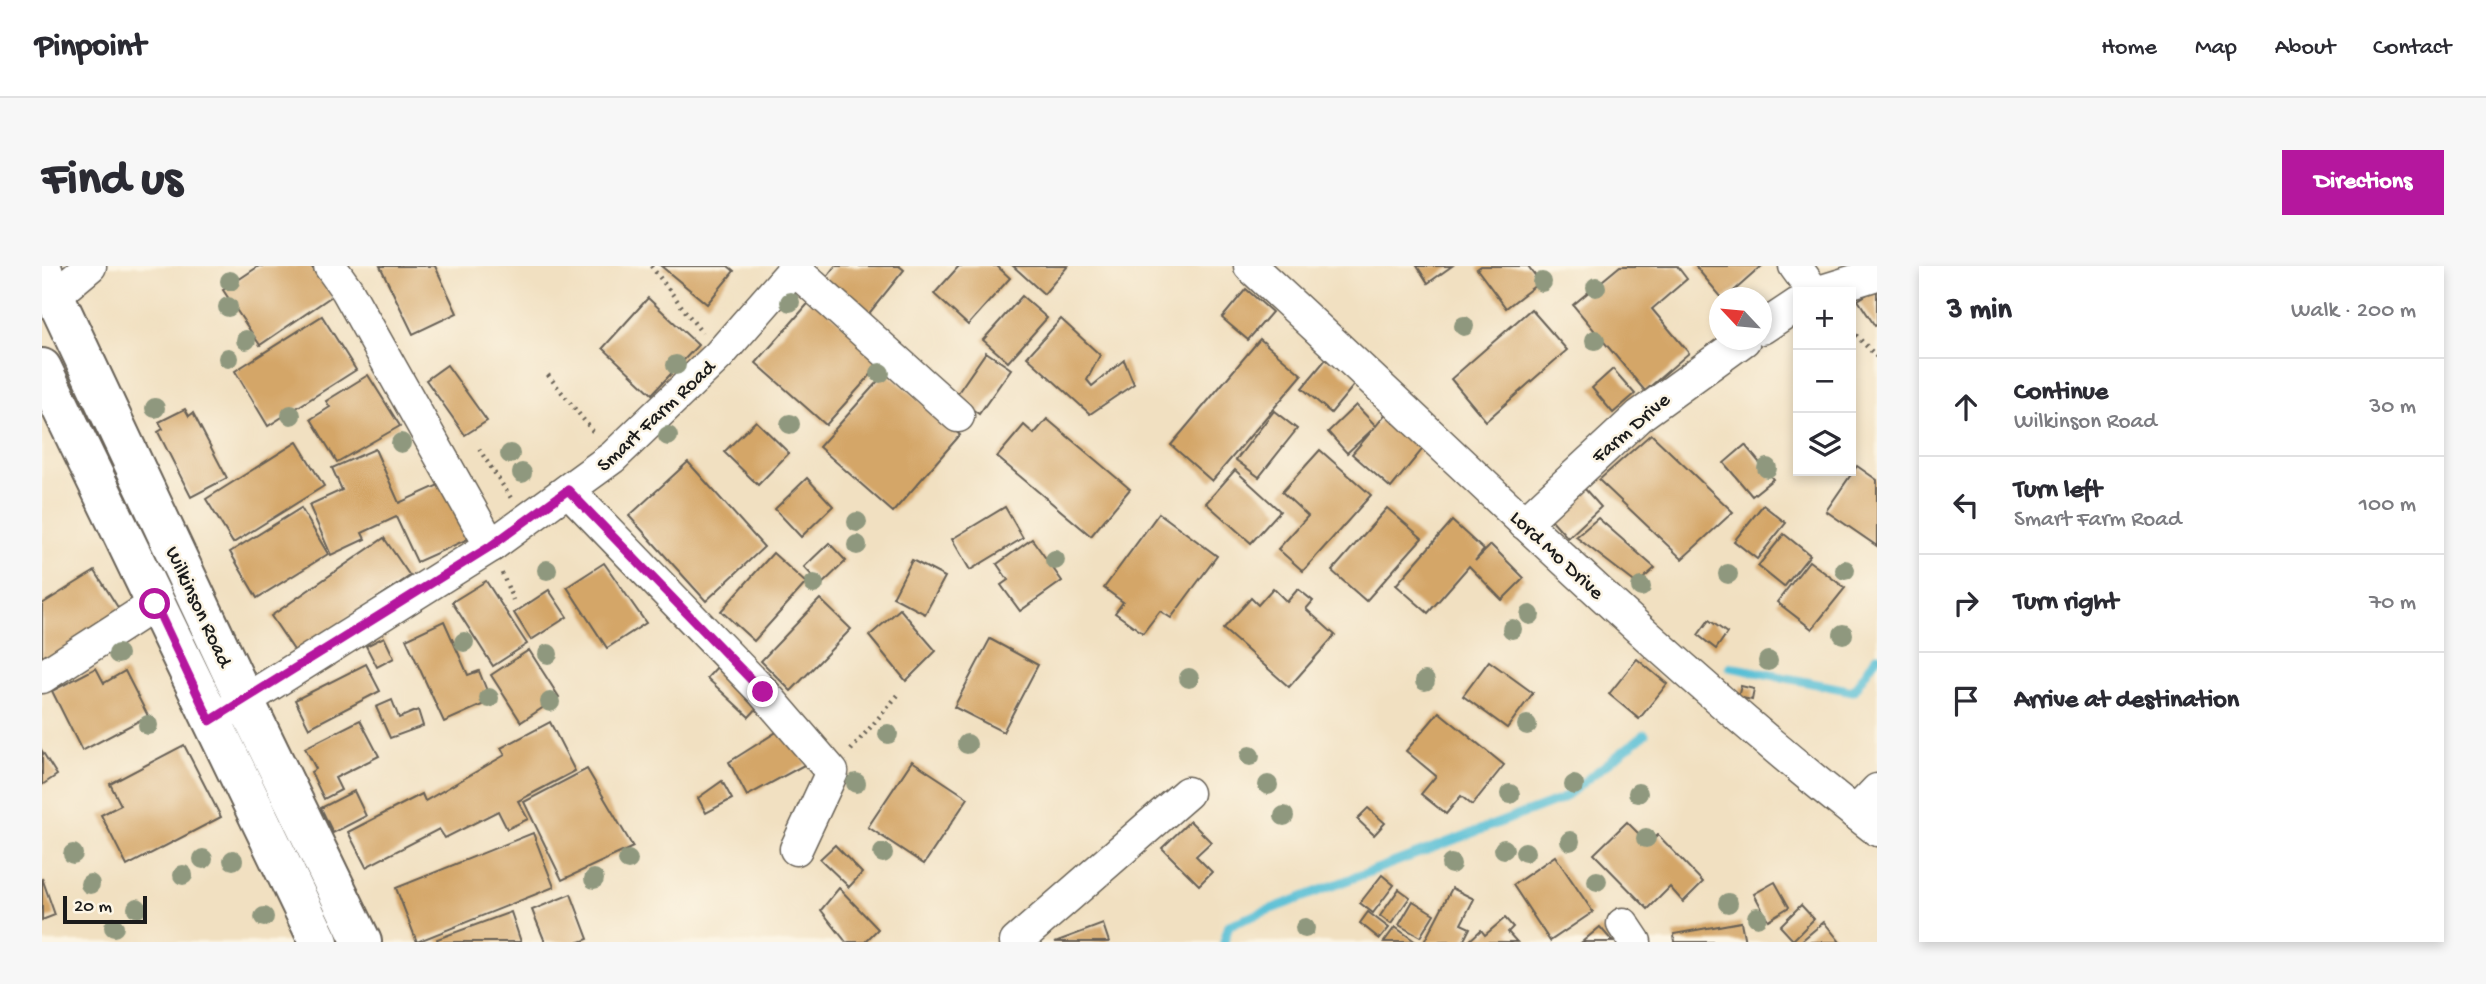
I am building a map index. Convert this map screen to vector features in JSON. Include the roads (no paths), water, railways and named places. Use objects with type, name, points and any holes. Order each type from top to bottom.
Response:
[{"type":"main road","name":"Wilkinson Road","points":[[48,282],[245,701],[362,942]]},
{"type":"main road","name":"Wilkinson Road","points":[[42,368],[210,721],[319,942]]},
{"type":"street","points":[[48,282],[90,266]]},
{"type":"street","points":[[330,266],[491,546]]},
{"type":"street","name":"Lord Mo Drive","points":[[1250,266],[1676,663],[1866,822]]},
{"type":"street","points":[[1795,266],[1813,287]]},
{"type":"street","points":[[795,267],[958,416]]},
{"type":"street","name":"Smart Farm Road","points":[[210,721],[527,523],[613,457],[719,355],[795,267]]},
{"type":"street","points":[[1834,287],[1877,274]]},
{"type":"street","points":[[1772,321],[1793,307]]},
{"type":"street","name":"Farm Drive","points":[[1524,523],[1639,416],[1730,350]]},
{"type":"street","points":[[568,490],[763,692],[832,772],[796,849]]},
{"type":"street","points":[[42,677],[155,604]]},
{"type":"street","points":[[1866,822],[1877,790]]},
{"type":"street","points":[[1016,942],[1187,793]]},
{"type":"waterway","points":[[1730,667],[1853,691],[1877,656]]},
{"type":"waterway","points":[[1224,942],[1229,925],[1562,799],[1645,734]]}]
